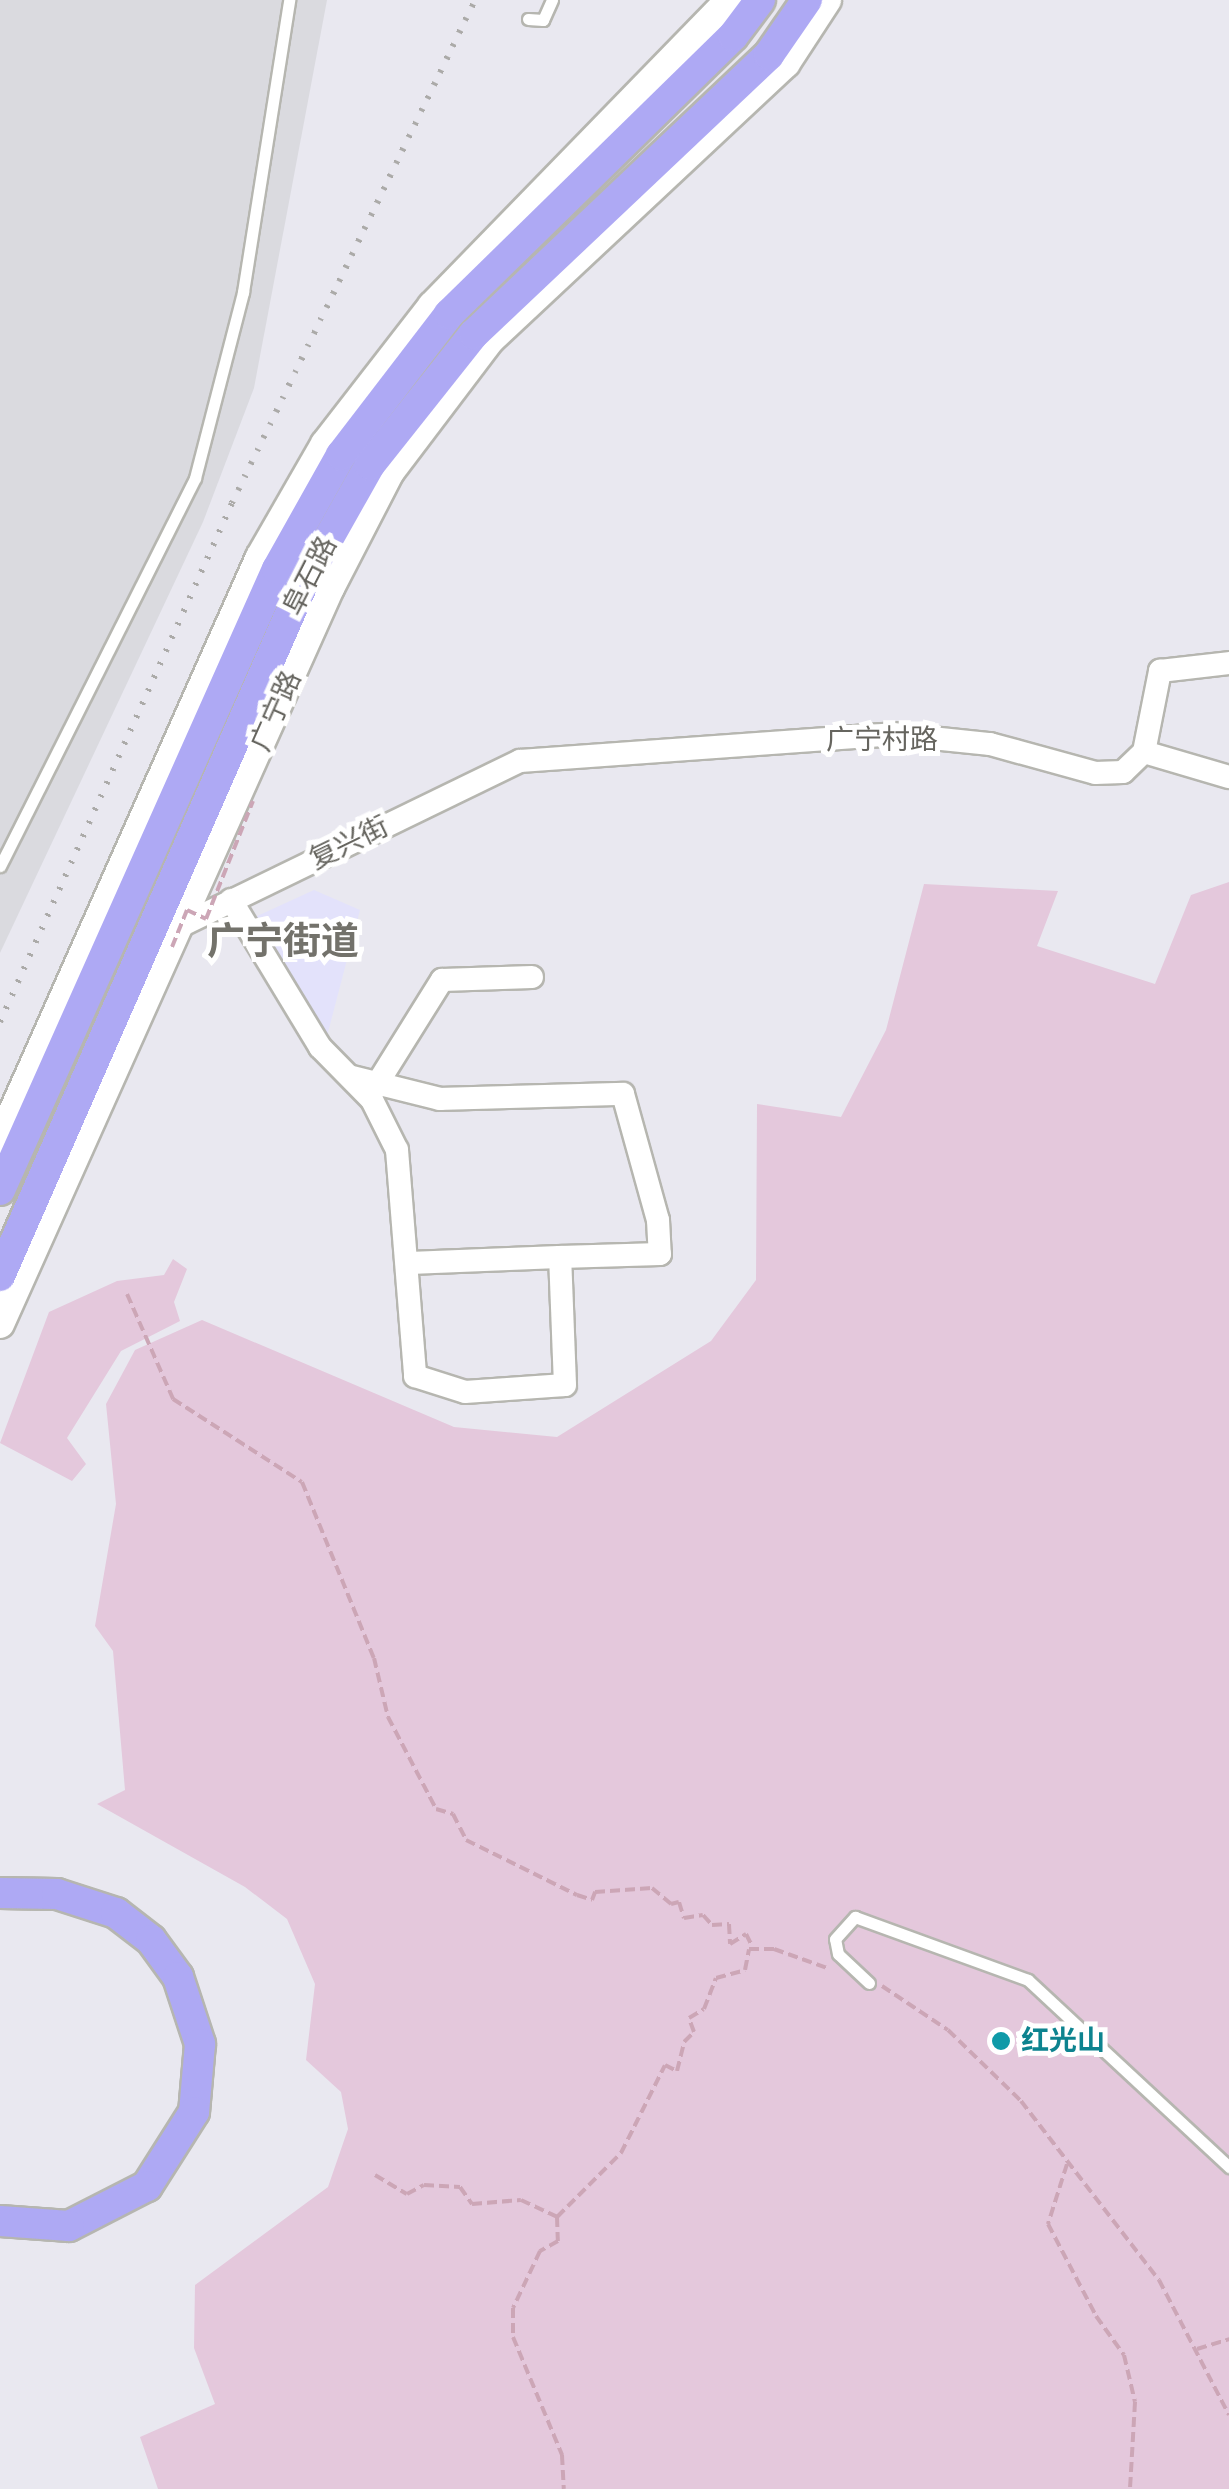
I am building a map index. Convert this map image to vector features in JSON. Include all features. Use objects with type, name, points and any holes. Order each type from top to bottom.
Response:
[{"type":"highway","name":"阜石路","points":[[0,1190],[276,569],[342,455],[449,314],[733,36],[760,0]]},
{"type":"highway","name":"阜石路","points":[[0,1276],[304,582],[370,464],[474,334],[769,55],[808,0]]},
{"type":"highway","points":[[0,1894],[57,1894],[116,1913],[151,1940],[178,1977],[200,2044],[194,2112],[147,2186],[69,2226],[0,2221]]},
{"type":"street","points":[[0,1141],[260,557],[325,444],[432,306],[730,0]]},
{"type":"street","name":"广宁路","points":[[0,1324],[330,588],[390,472],[490,340],[786,63],[827,0]]},
{"type":"street","points":[[1229,663],[1160,671],[1144,752],[1229,777]]},
{"type":"street","name":"广宁村路","points":[[520,761],[894,734],[990,744],[1095,773],[1123,772],[1144,752]]},
{"type":"street","name":"复兴街","points":[[175,937],[231,900],[520,761]]},
{"type":"street","points":[[231,900],[320,1047],[372,1100],[397,1150],[415,1376],[465,1392],[565,1385],[560,1257]]},
{"type":"street","points":[[376,1084],[442,980],[532,978]]},
{"type":"street","points":[[352,1077],[440,1098],[623,1094],[658,1220],[660,1254],[408,1263]]},
{"type":"lane","points":[[0,866],[195,478],[244,292],[289,0]]},
{"type":"lane","points":[[528,19],[542,20],[552,0]]},
{"type":"lane","points":[[869,1983],[838,1954],[835,1939],[854,1917],[1028,1980],[1229,2167]]},
{"type":"path","points":[[175,937],[187,910],[206,919],[253,801]]},
{"type":"path","points":[[127,1294],[172,1398],[302,1482],[374,1658],[388,1717],[436,1809],[453,1814],[466,1840],[577,1895],[592,1900],[595,1892],[652,1888],[671,1904],[679,1902],[684,1918],[704,1915],[712,1925],[729,1924],[730,1944],[746,1934],[753,1949],[745,1970],[716,1978],[704,2008],[689,2018],[694,2032],[684,2042],[677,2071],[664,2066],[621,2153],[557,2217],[558,2241],[540,2251],[512,2308],[514,2338],[562,2455],[564,2489]]},
{"type":"path","points":[[753,1949],[774,1949],[895,1989],[948,2030],[1021,2101],[1159,2280],[1229,2415]]},
{"type":"path","points":[[1068,2162],[1048,2224],[1096,2316],[1124,2355],[1135,2402],[1130,2489]]},
{"type":"path","points":[[376,2175],[407,2194],[424,2184],[460,2187],[472,2204],[521,2200],[557,2217]]},
{"type":"path","points":[[1197,2349],[1229,2339]]},
{"type":"shaded area","points":[[0,0],[327,0],[254,388],[203,522],[0,953]]},
{"type":"shaded area","points":[[1229,882],[1229,2489],[158,2489],[140,2437],[215,2404],[194,2348],[195,2285],[328,2187],[348,2129],[341,2092],[306,2060],[315,1984],[287,1919],[245,1887],[97,1804],[125,1790],[113,1651],[95,1626],[116,1504],[106,1404],[135,1350],[202,1320],[454,1427],[557,1437],[711,1341],[756,1280],[757,1104],[841,1117],[886,1030],[924,884],[1058,891],[1037,946],[1155,984],[1191,895]]},
{"type":"shaded area","points":[[314,890],[360,910],[326,1040],[251,919]]},
{"type":"shaded area","points":[[173,1259],[187,1269],[174,1302],[180,1321],[121,1351],[67,1438],[86,1464],[72,1481],[0,1443],[49,1312],[117,1281],[164,1275]]},
{"type":"railway","points":[[0,1022],[232,503],[475,0]]},
{"type":"place","name":"红光山","points":[[1001,2041]]},
{"type":"district","name":"广宁街道","points":[[283,942]]}]
